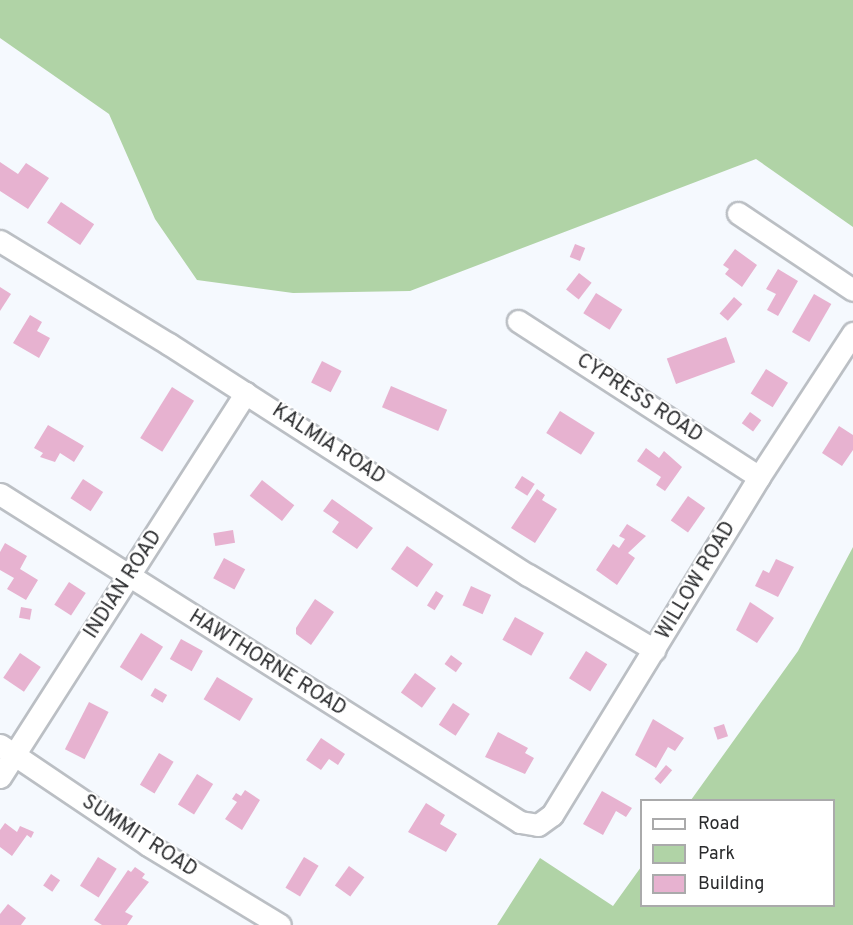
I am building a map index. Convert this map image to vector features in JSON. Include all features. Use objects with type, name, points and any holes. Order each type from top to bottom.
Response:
[{"type":"street","points":[[738,213],[853,290]]},
{"type":"street","name":"KALMIA ROAD","points":[[0,241],[246,393],[528,575],[655,650]]},
{"type":"street","name":"CYPRESS ROAD","points":[[518,321],[759,477]]},
{"type":"street","name":"WILLOW ROAD","points":[[538,825],[552,814],[655,650],[759,477],[853,333]]},
{"type":"street","name":"INDIAN ROAD","points":[[0,777],[7,750],[129,578],[246,393]]},
{"type":"street","name":"HAWTHORNE ROAD","points":[[0,494],[129,578],[520,822],[538,825]]},
{"type":"street","name":"SUMMIT ROAD","points":[[7,750],[148,845],[280,925]]},
{"type":"green space","points":[[0,0],[853,0],[853,227],[756,159],[410,291],[293,293],[197,280],[155,219],[109,114],[0,38]]},
{"type":"green space","points":[[853,547],[853,925],[497,925],[540,858],[613,906],[640,868],[640,907],[835,907],[835,799],[692,799],[798,651]]},
{"type":"building","points":[[0,162],[18,174],[26,163],[49,178],[28,209],[0,191]]},
{"type":"building","points":[[61,202],[94,224],[80,245],[47,223]]},
{"type":"building","points":[[575,244],[585,248],[580,261],[570,257]]},
{"type":"building","points":[[735,249],[757,265],[742,287],[725,274],[729,269],[723,265]]},
{"type":"building","points":[[778,269],[798,281],[778,316],[767,310],[776,294],[766,289]]},
{"type":"building","points":[[579,273],[592,283],[579,299],[566,290]]},
{"type":"building","points":[[0,287],[11,294],[0,311]]},
{"type":"building","points":[[596,293],[622,309],[610,330],[583,313]]},
{"type":"building","points":[[814,294],[831,304],[809,342],[792,332]]},
{"type":"building","points":[[734,297],[742,304],[728,321],[720,314]]},
{"type":"building","points":[[30,315],[42,322],[37,331],[50,338],[39,358],[13,343]]},
{"type":"building","points":[[726,337],[735,362],[676,384],[667,359]]},
{"type":"building","points":[[322,361],[342,371],[331,392],[311,382]]},
{"type":"building","points":[[766,369],[788,383],[773,407],[751,394]]},
{"type":"building","points":[[391,386],[447,410],[438,431],[382,407]]},
{"type":"building","points":[[172,387],[194,401],[162,452],[140,438]]},
{"type":"building","points":[[560,411],[595,433],[581,455],[546,433]]},
{"type":"building","points":[[750,412],[761,420],[753,432],[742,423]]},
{"type":"building","points":[[48,425],[84,446],[74,462],[60,453],[55,462],[40,457],[43,453],[34,448]]},
{"type":"building","points":[[839,426],[853,435],[853,450],[842,466],[822,453]]},
{"type":"building","points":[[646,448],[659,458],[664,451],[682,467],[665,491],[656,485],[661,477],[637,461]]},
{"type":"building","points":[[522,476],[535,484],[527,496],[515,488]]},
{"type":"building","points":[[83,479],[103,492],[91,511],[70,498]]},
{"type":"building","points":[[262,480],[294,505],[282,521],[250,496]]},
{"type":"building","points":[[537,489],[545,495],[542,500],[557,509],[535,543],[511,528]]},
{"type":"building","points":[[688,496],[705,508],[688,533],[671,521]]},
{"type":"building","points":[[332,499],[373,528],[357,549],[332,532],[339,522],[323,511]]},
{"type":"building","points":[[627,524],[646,536],[628,553],[635,558],[617,585],[596,570],[613,544],[619,548],[625,539],[619,536]]},
{"type":"building","points":[[233,530],[235,543],[215,546],[213,533]]},
{"type":"building","points":[[5,543],[27,556],[20,569],[38,580],[26,600],[7,589],[14,578],[0,570],[0,552]]},
{"type":"building","points":[[407,546],[433,564],[417,587],[391,569]]},
{"type":"building","points":[[224,558],[245,569],[234,590],[213,578]]},
{"type":"building","points":[[776,559],[794,567],[778,597],[755,586],[763,570],[769,573]]},
{"type":"building","points":[[69,582],[86,593],[71,616],[54,605]]},
{"type":"building","points":[[471,586],[491,595],[483,614],[462,605]]},
{"type":"building","points":[[436,591],[444,596],[435,610],[427,605]]},
{"type":"building","points":[[315,599],[334,612],[311,645],[296,634],[296,628]]},
{"type":"building","points":[[750,602],[774,618],[757,643],[736,630]]},
{"type":"building","points":[[21,607],[32,609],[30,620],[19,618]]},
{"type":"building","points":[[515,617],[544,633],[531,656],[502,640]]},
{"type":"building","points":[[141,633],[163,647],[142,681],[120,667]]},
{"type":"building","points":[[181,639],[203,651],[192,671],[170,659]]},
{"type":"building","points":[[586,651],[607,664],[590,691],[569,678]]},
{"type":"building","points":[[20,653],[41,667],[24,692],[3,678]]},
{"type":"building","points":[[451,655],[462,663],[456,672],[445,664]]},
{"type":"building","points":[[415,673],[436,688],[422,708],[401,692]]},
{"type":"building","points":[[217,677],[253,699],[240,721],[204,699]]},
{"type":"building","points":[[155,688],[167,695],[163,703],[150,696]]},
{"type":"building","points":[[89,702],[109,712],[85,759],[65,749]]},
{"type":"building","points":[[453,703],[470,714],[456,736],[439,725]]},
{"type":"building","points":[[653,719],[684,738],[675,751],[668,747],[656,768],[635,755]]},
{"type":"building","points":[[724,724],[728,736],[718,740],[714,727]]},
{"type":"building","points":[[498,732],[528,748],[525,753],[534,758],[525,774],[485,757]]},
{"type":"building","points":[[321,738],[345,754],[338,765],[329,759],[321,770],[306,760]]},
{"type":"building","points":[[159,753],[174,762],[155,793],[140,785]]},
{"type":"building","points":[[666,765],[672,770],[661,784],[654,779]]},
{"type":"building","points":[[197,774],[213,784],[194,815],[178,805]]},
{"type":"building","points":[[245,790],[260,800],[242,830],[225,819],[237,802],[232,799],[236,793],[241,796]]},
{"type":"building","points":[[602,791],[632,808],[626,817],[616,811],[603,835],[583,824]]},
{"type":"building","points":[[426,803],[445,815],[440,824],[457,834],[446,852],[408,832]]},
{"type":"building","points":[[5,823],[17,832],[20,826],[34,832],[31,838],[27,835],[12,856],[0,847],[0,830]]},
{"type":"building","points":[[98,857],[117,869],[99,897],[80,886]]},
{"type":"building","points":[[304,857],[319,866],[300,897],[285,888]]},
{"type":"building","points":[[349,866],[364,877],[350,897],[335,885]]},
{"type":"building","points":[[135,867],[145,874],[142,878],[149,882],[125,912],[133,916],[127,925],[102,925],[94,920],[128,870],[131,872]]},
{"type":"building","points":[[51,874],[60,880],[52,892],[43,886]]},
{"type":"building","points":[[8,904],[26,918],[21,925],[0,925],[0,914]]}]
